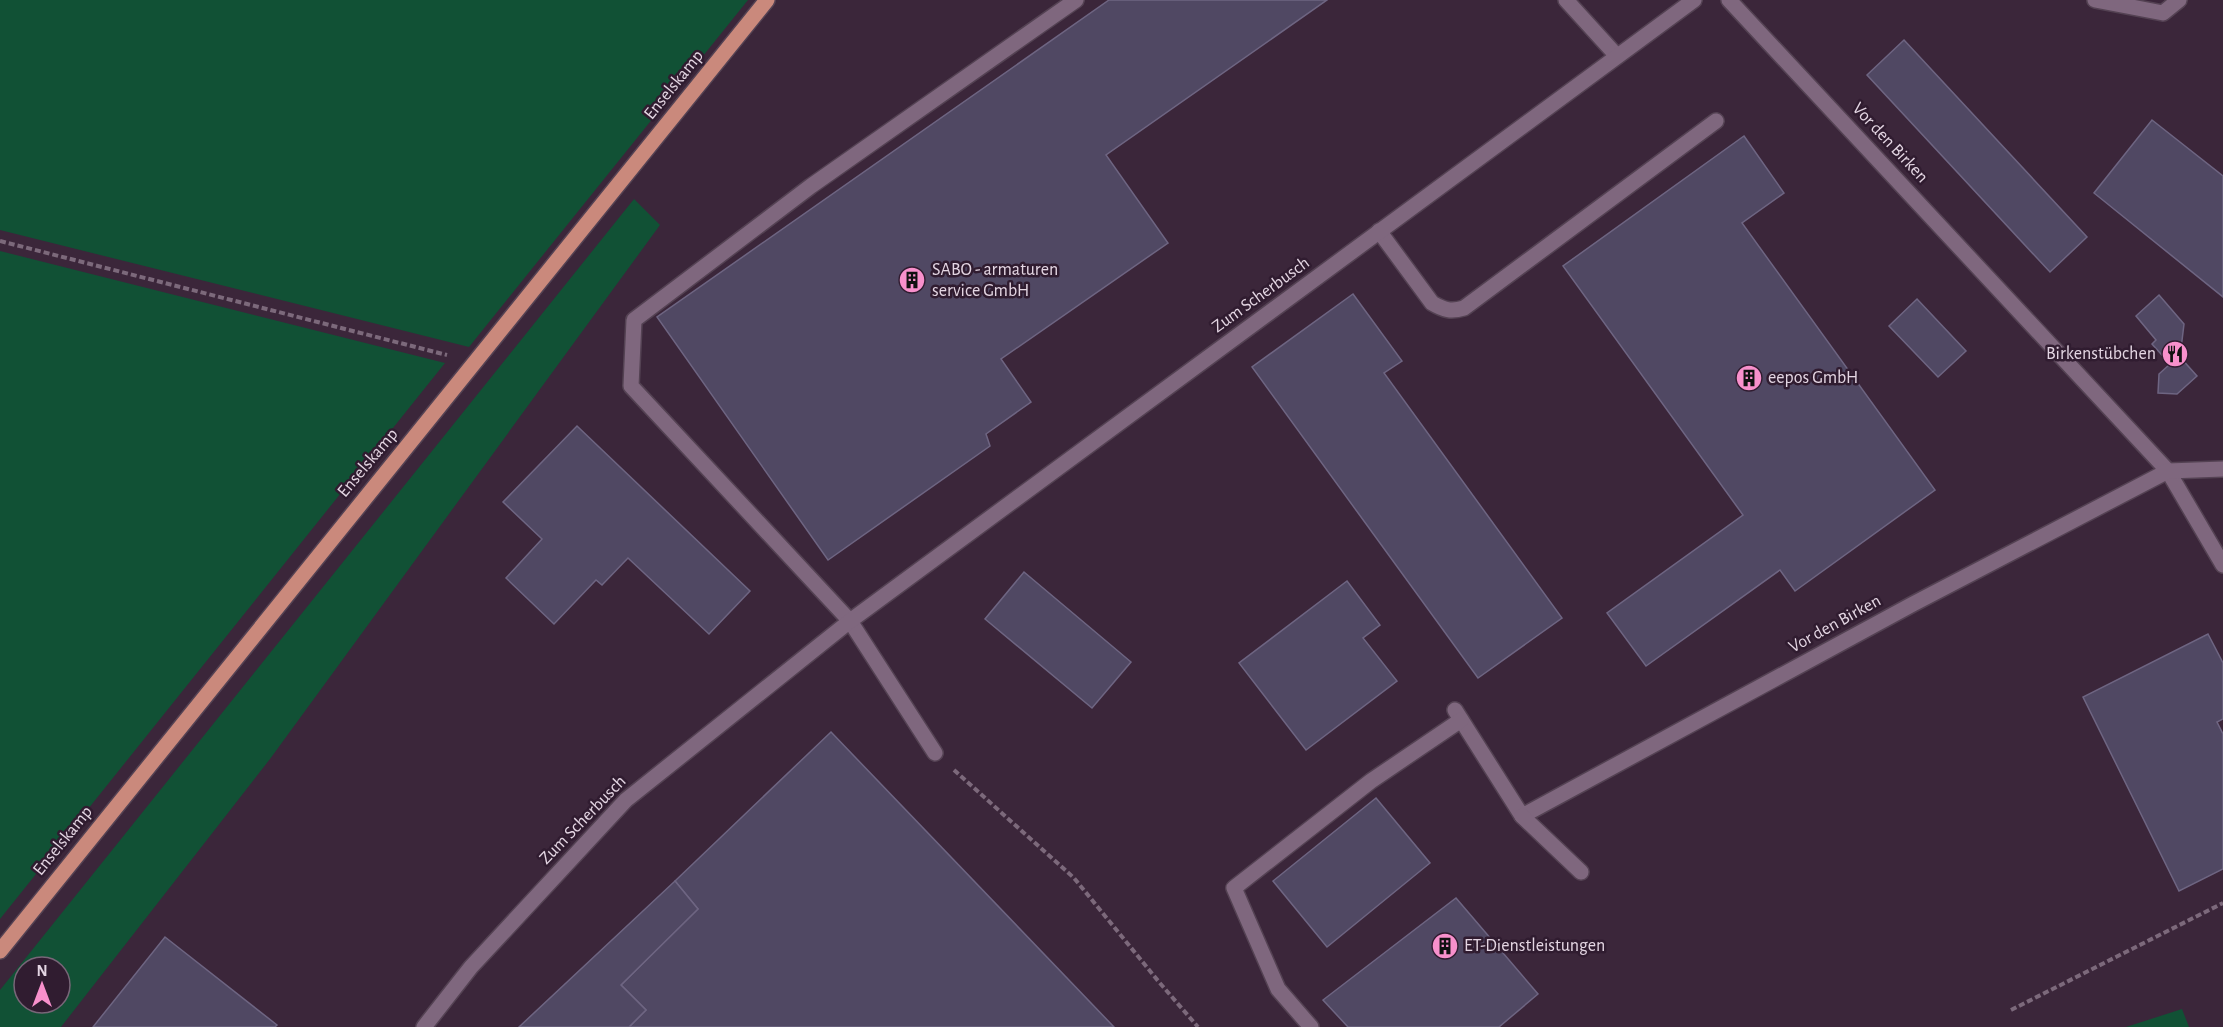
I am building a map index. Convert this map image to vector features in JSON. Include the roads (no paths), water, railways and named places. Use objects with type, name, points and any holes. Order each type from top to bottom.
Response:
[{"type":"main road","name":"Enselskamp","points":[[0,951],[767,0]]},
{"type":"street","points":[[935,753],[850,621],[631,386],[634,320],[811,186],[1076,0]]},
{"type":"street","points":[[1566,0],[1617,56]]},
{"type":"street","name":"Zum Scherbusch","points":[[423,1027],[471,967],[626,800],[850,621],[1694,0]]},
{"type":"street","name":"Vor den Birken","points":[[1730,0],[2168,471],[2223,565]]},
{"type":"street","points":[[2095,0],[2163,13],[2179,0]]},
{"type":"street","points":[[1379,231],[1432,303],[1443,310],[1453,311],[1464,308],[1716,122]]},
{"type":"street","points":[[2168,471],[2223,469]]},
{"type":"street","name":"Vor den Birken","points":[[1522,816],[1913,604],[2168,471]]},
{"type":"street","points":[[1311,1027],[1278,989],[1234,888],[1458,715],[1522,816],[1581,872]]},
{"type":"place","name":"SABO - armaturen service GmbH","points":[[912,280]]},
{"type":"place","name":"Birkenstübchen","points":[[2175,354]]},
{"type":"place","name":"eepos GmbH","points":[[1749,378]]},
{"type":"place","name":"ET-Dienstleistungen","points":[[1445,946]]}]
